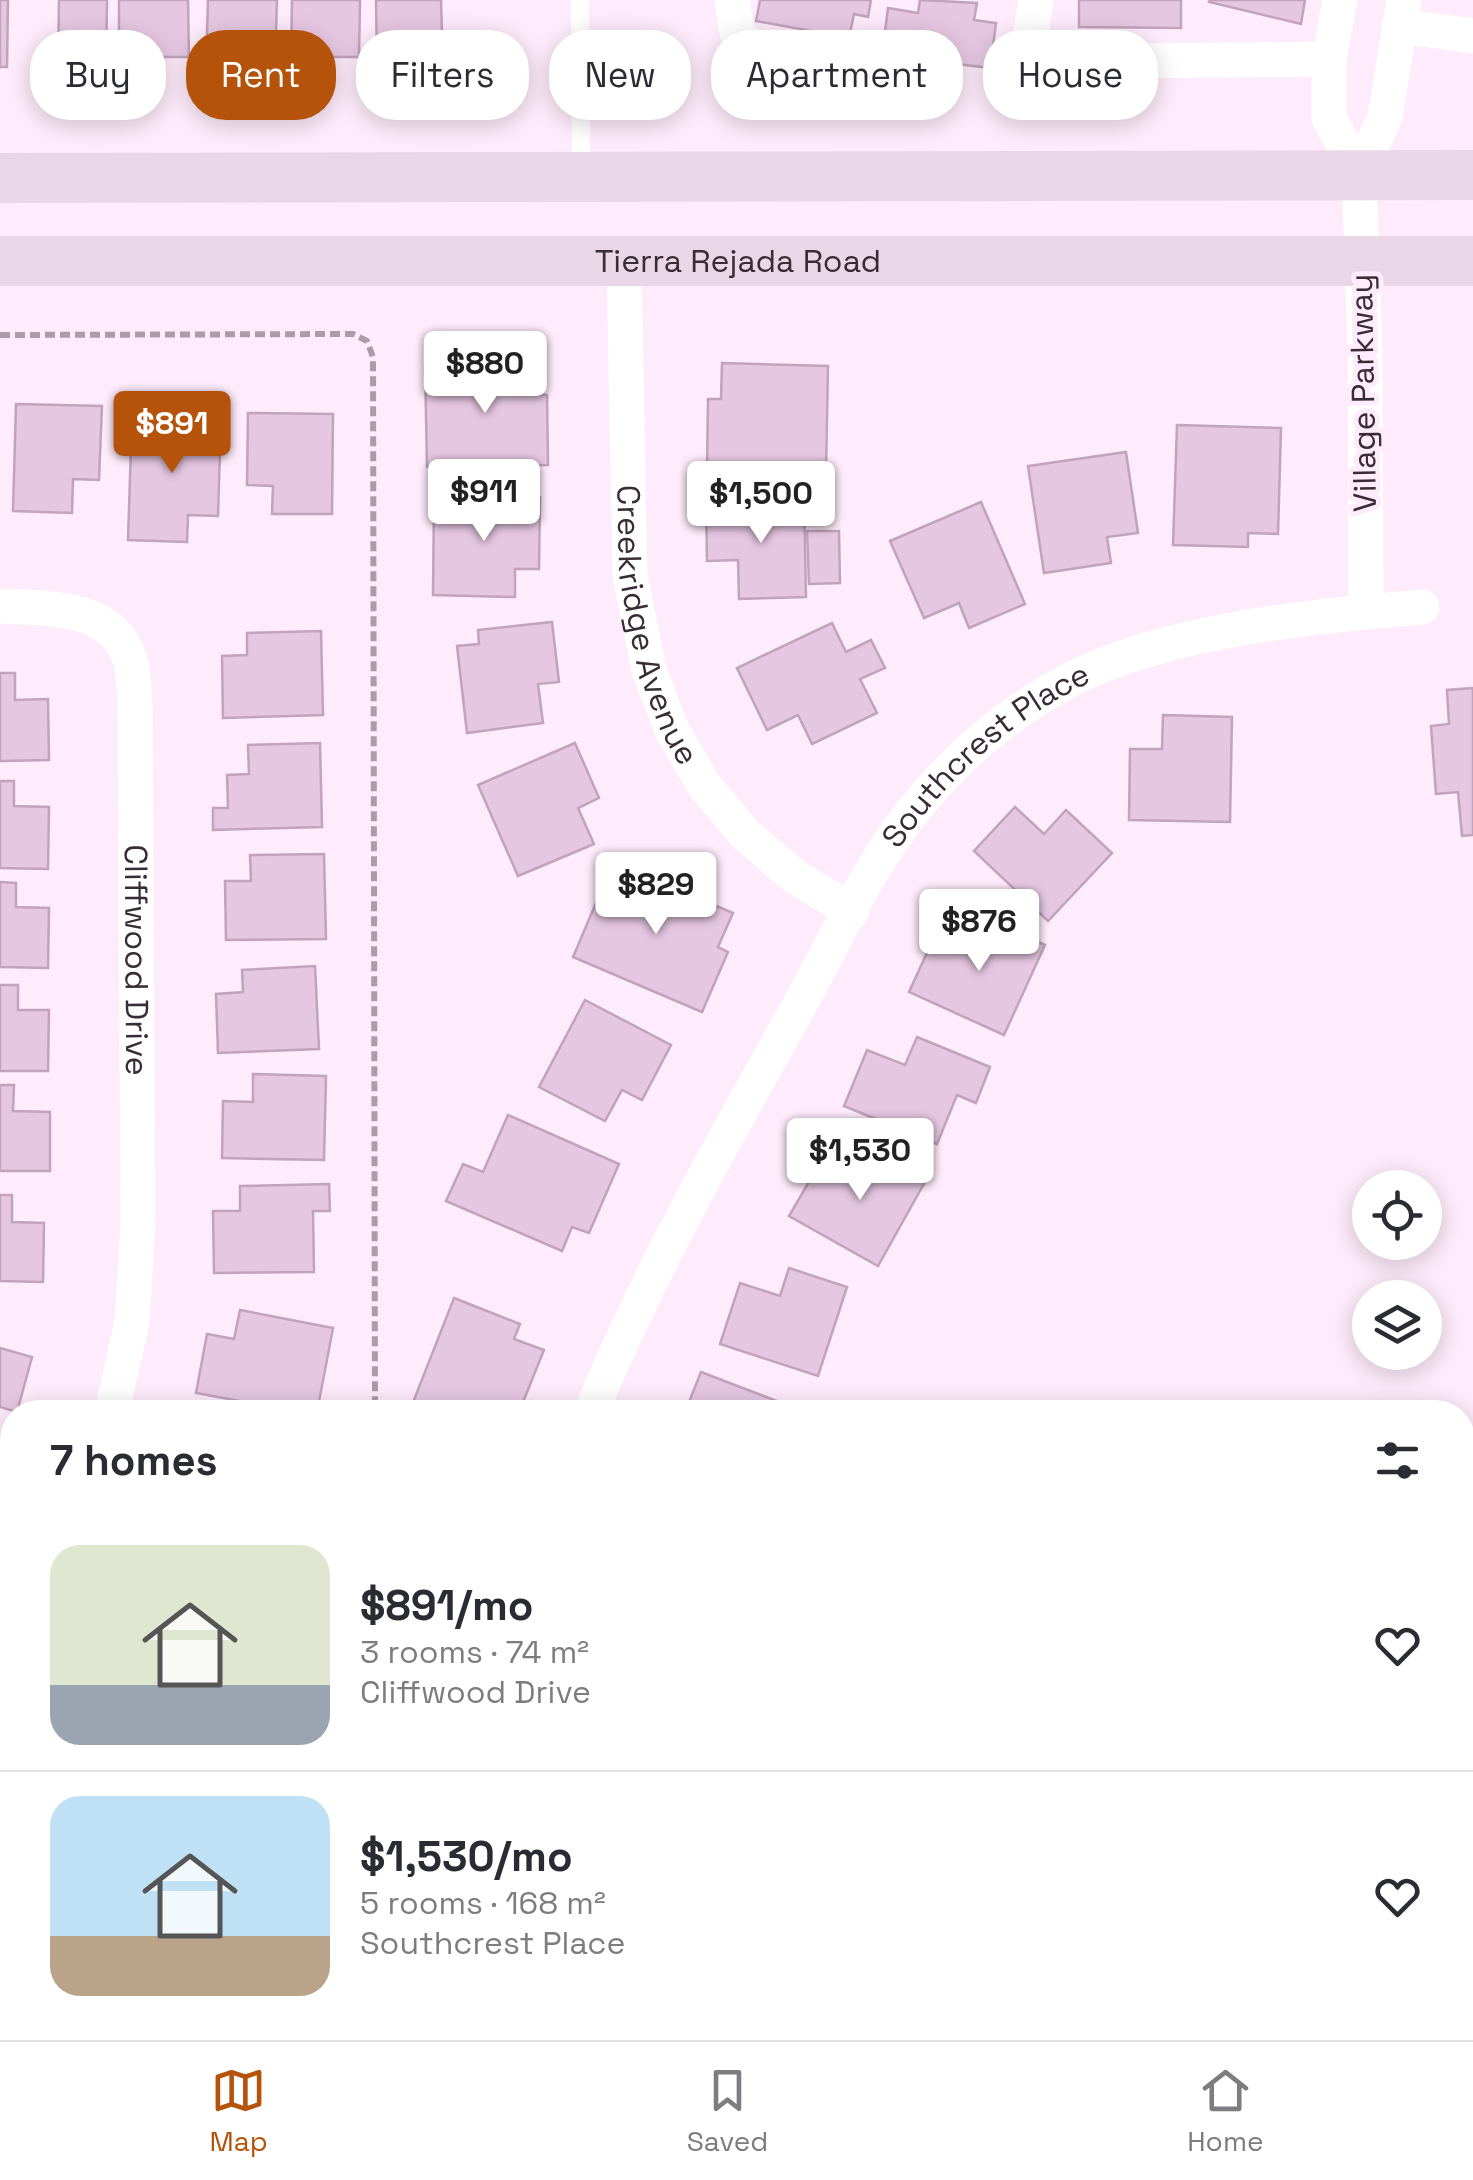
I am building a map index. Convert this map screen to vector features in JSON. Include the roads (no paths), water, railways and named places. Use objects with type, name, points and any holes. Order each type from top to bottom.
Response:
[{"type":"main road","points":[[0,178],[1473,175]]},
{"type":"main road","name":"Tierra Rejada Road","points":[[0,261],[1473,260]]},
{"type":"street","points":[[732,0],[737,30]]},
{"type":"street","points":[[1036,0],[1031,34],[1047,62],[1330,59]]},
{"type":"street","name":"Village Parkway","points":[[1340,0],[1330,59],[1329,118],[1359,174]]},
{"type":"street","points":[[1402,13],[1473,36]]},
{"type":"street","name":"Village Parkway","points":[[1366,612],[1365,347],[1359,174],[1385,117],[1402,13]]},
{"type":"street","name":"Creekridge Avenue","points":[[624,261],[630,575],[649,670],[672,730],[704,786],[724,810],[745,834],[794,876],[852,911]]},
{"type":"street","name":"Cliffwood Drive","points":[[0,606],[57,609],[93,616],[116,636],[132,664],[138,1224],[132,1322],[115,1400]]},
{"type":"street","name":"Southcrest Place","points":[[597,1400],[692,1198],[852,911],[911,813],[959,759],[1014,712],[1070,680],[1128,654],[1198,636],[1422,607]]},
{"type":"lane","points":[[580,0],[580,177]]}]
